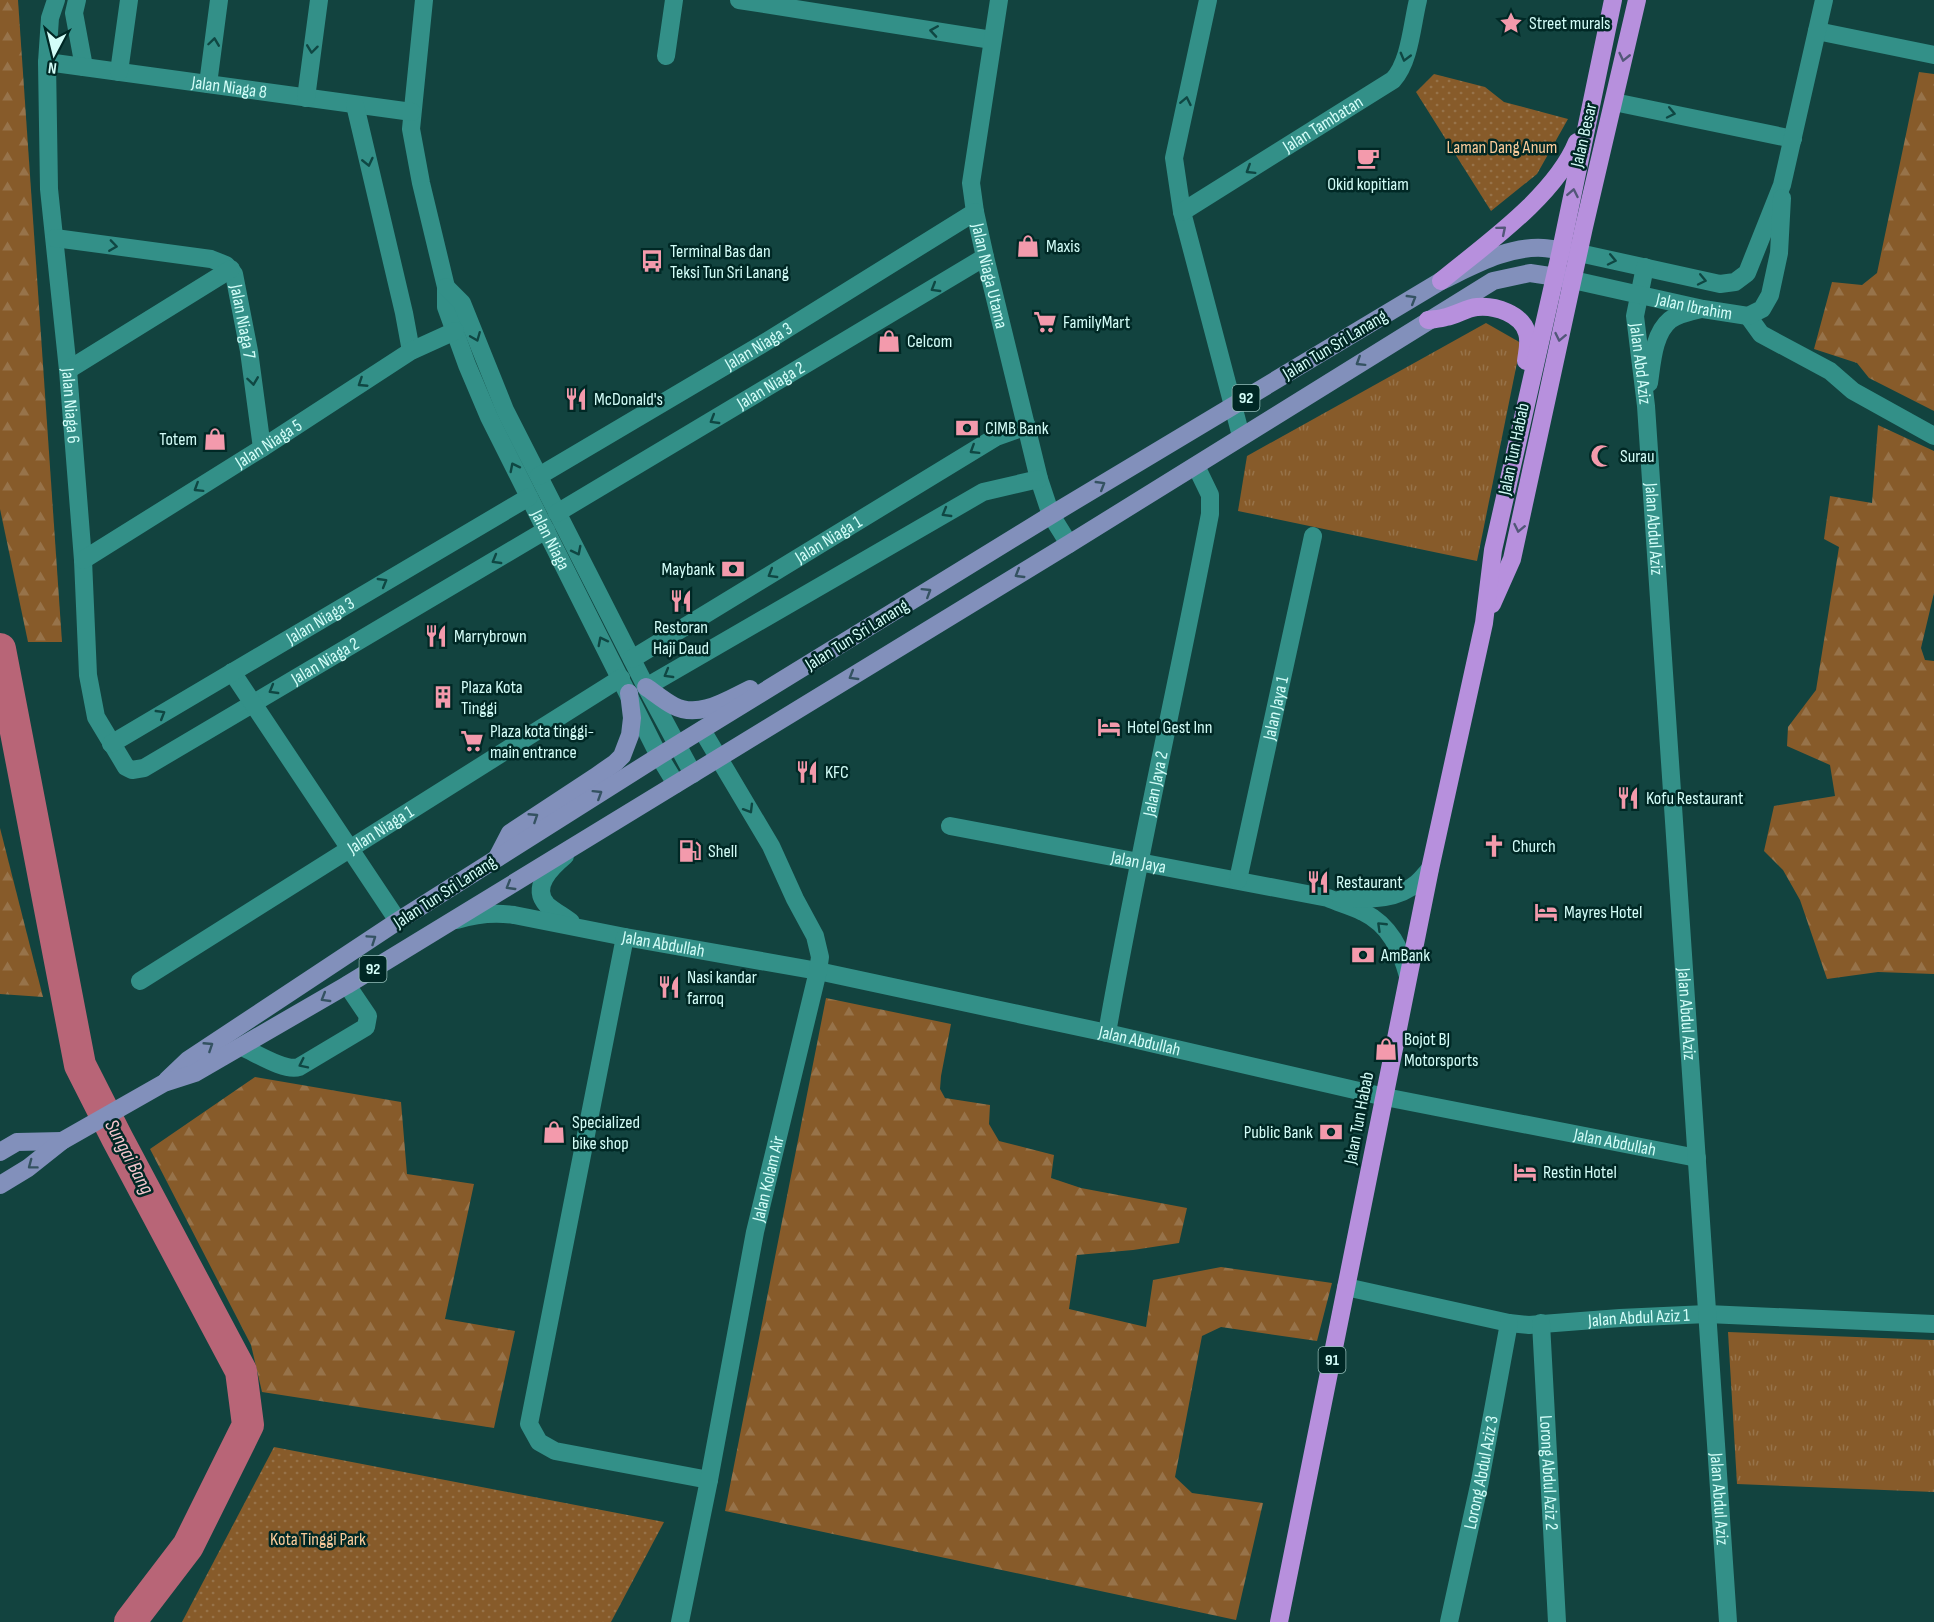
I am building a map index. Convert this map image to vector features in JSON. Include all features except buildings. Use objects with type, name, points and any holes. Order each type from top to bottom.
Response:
[{"type":"highway","name":"Jalan Besar","points":[[1570,252],[1589,112],[1613,0]]},
{"type":"highway","name":"Jalan Besar","points":[[1564,278],[1614,102],[1637,0]]},
{"type":"highway","points":[[1441,281],[1542,196],[1571,157],[1589,112]]},
{"type":"highway","name":"Jalan Tun Habab","points":[[1279,1622],[1430,869],[1485,623],[1493,550],[1522,420],[1564,278]]},
{"type":"highway","name":"Jalan Tun Habab","points":[[1485,623],[1512,559],[1564,278]]},
{"type":"highway","points":[[1428,320],[1485,307],[1509,314],[1526,328],[1528,341],[1522,420]]},
{"type":"main road","name":"Jalan Tun Sri Lanang","points":[[164,1083],[188,1060],[398,921],[659,756],[1051,515],[1441,281],[1482,261],[1514,250],[1542,248],[1570,252]]},
{"type":"main road","name":"Jalan Tun Sri Lanang","points":[[0,1185],[28,1168],[62,1141],[164,1083],[195,1073],[347,985],[1196,466],[1493,281],[1530,273],[1564,278]]},
{"type":"main road","points":[[496,859],[510,833],[615,764],[622,756],[630,735],[632,686],[682,709],[700,710],[761,684],[788,678]]},
{"type":"main road","name":"Jalan Tun Sri Lanang","points":[[0,1152],[16,1142],[62,1141]]},
{"type":"street","name":"Jalan Niaga 6","points":[[56,0],[50,18],[47,62],[49,189],[68,370],[83,560],[88,675],[96,717],[111,744]]},
{"type":"street","points":[[77,0],[74,13],[84,67]]},
{"type":"street","points":[[119,72],[129,0]]},
{"type":"street","points":[[208,84],[219,0]]},
{"type":"street","points":[[306,98],[319,0]]},
{"type":"street","name":"Jalan Niaga","points":[[424,0],[411,129],[421,183],[446,287],[446,306],[489,417],[546,530],[632,686],[659,756],[676,784]]},
{"type":"street","points":[[666,57],[674,0]]},
{"type":"street","points":[[739,0],[992,40]]},
{"type":"street","name":"Jalan Niaga Utama","points":[[999,0],[971,183],[985,257],[1039,479],[1051,515],[1069,544]]},
{"type":"street","points":[[1208,0],[1174,158],[1182,212],[1241,436]]},
{"type":"street","name":"Jalan Tambatan","points":[[1182,212],[1393,80],[1405,60],[1418,0]]},
{"type":"street","name":"Jalan Ibrahim","points":[[1570,252],[1720,284],[1735,282],[1747,273],[1782,185],[1824,0]]},
{"type":"street","points":[[1817,31],[1934,55]]},
{"type":"street","name":"Jalan Niaga 8","points":[[47,62],[412,112]]},
{"type":"street","points":[[1614,102],[1793,139]]},
{"type":"street","points":[[355,105],[411,351]]},
{"type":"street","name":"Jalan Ibrahim","points":[[1564,278],[1703,309],[1748,316],[1762,309],[1770,295],[1779,254],[1782,185]]},
{"type":"street","name":"Jalan Niaga 3","points":[[539,476],[764,343],[975,212]]},
{"type":"street","name":"Jalan Niaga 7","points":[[54,238],[211,259],[231,269],[236,281],[249,351],[262,448]]},
{"type":"street","name":"Jalan Niaga 2","points":[[557,513],[985,257]]},
{"type":"street","name":"Jalan Abd Aziz","points":[[1645,267],[1635,315],[1646,406]]},
{"type":"street","points":[[68,370],[231,269]]},
{"type":"street","name":"Jalan Niaga","points":[[446,287],[462,303],[506,410],[632,659],[632,686],[677,745],[693,774]]},
{"type":"street","name":"Jalan Abd Aziz","points":[[1646,406],[1654,353],[1660,334],[1670,320],[1688,312],[1703,309]]},
{"type":"street","points":[[1748,316],[1761,334],[1830,371],[1853,391],[1934,436]]},
{"type":"street","name":"Jalan Niaga 5","points":[[83,560],[411,351],[455,331]]},
{"type":"street","name":"Jalan Abdul Aziz","points":[[1646,406],[1728,1622]]},
{"type":"street","name":"Jalan Niaga 1","points":[[632,659],[996,437],[1027,426]]},
{"type":"street","name":"Jalan Jaya 2","points":[[1107,1033],[1139,862],[1184,652],[1210,514],[1210,495],[1196,466]]},
{"type":"street","name":"Jalan Niaga 1","points":[[140,981],[349,848],[632,686],[982,492],[1039,479]]},
{"type":"street","name":"Jalan Niaga 3","points":[[111,744],[529,497]]},
{"type":"street","name":"Jalan Niaga 2","points":[[111,744],[126,767],[138,770],[546,530]]},
{"type":"street","name":"Jalan Jaya 1","points":[[1239,880],[1313,536]]},
{"type":"street","points":[[232,672],[398,921]]},
{"type":"street","name":"Jalan Kolam Air","points":[[680,1622],[755,1232],[820,957],[815,936],[771,846],[702,730]]},
{"type":"street","name":"Jalan Jaya","points":[[950,826],[1328,898],[1364,912],[1378,922],[1391,936],[1402,954],[1408,976]]},
{"type":"street","name":"Jalan Abdullah","points":[[578,845],[548,872],[541,889],[543,900],[547,905],[580,928]]},
{"type":"street","name":"Jalan Jaya","points":[[1328,898],[1383,898],[1416,884],[1430,869]]},
{"type":"street","name":"Jalan Abdullah","points":[[449,922],[499,912],[818,971],[1107,1033],[1385,1097],[1697,1158]]},
{"type":"street","points":[[625,937],[529,1424],[539,1442],[555,1451],[709,1480]]},
{"type":"street","points":[[242,1047],[290,1069],[308,1062],[366,1027],[368,1016],[347,985]]},
{"type":"street","name":"Jalan Abdul Aziz 1","points":[[1346,1287],[1509,1323],[1529,1325],[1707,1314],[1934,1324]]},
{"type":"street","name":"Lorong Abdul Aziz 3","points":[[1449,1622],[1482,1470],[1509,1323]]},
{"type":"street","name":"Lorong Abdul Aziz 2","points":[[1541,1323],[1557,1622]]},
{"type":"green space","points":[[0,0],[18,0],[62,642],[28,642],[0,509]]},
{"type":"green space","points":[[1919,72],[1934,74],[1934,411],[1869,378],[1857,363],[1814,349],[1832,282],[1862,285],[1877,273]]},
{"type":"green space","name":"Laman Dang Anum","points":[[1434,74],[1485,87],[1504,102],[1568,119],[1537,174],[1491,211],[1416,92]]},
{"type":"green space","points":[[1486,323],[1521,343],[1477,561],[1238,511],[1247,456]]},
{"type":"green space","points":[[1878,425],[1934,451],[1934,593],[1921,648],[1925,660],[1934,661],[1934,974],[1878,972],[1827,979],[1800,900],[1783,870],[1764,851],[1774,806],[1835,796],[1830,765],[1787,746],[1788,727],[1816,690],[1839,547],[1824,539],[1830,496],[1872,503]]},
{"type":"green space","points":[[0,828],[43,997],[0,994]]},
{"type":"green space","points":[[826,998],[951,1024],[941,1076],[940,1089],[945,1098],[990,1105],[989,1124],[999,1141],[1054,1155],[1051,1178],[1081,1188],[1187,1208],[1179,1243],[1077,1255],[1069,1309],[1146,1327],[1153,1280],[1221,1267],[1332,1283],[1317,1341],[1221,1327],[1202,1336],[1175,1477],[1192,1493],[1263,1503],[1236,1620],[725,1511]]},
{"type":"green space","points":[[255,1077],[401,1102],[407,1174],[474,1184],[445,1319],[515,1331],[494,1428],[262,1392],[251,1345],[150,1149]]},
{"type":"green space","points":[[1728,1332],[1934,1340],[1934,1492],[1737,1484]]},
{"type":"green space","name":"Kota Tinggi Park","points":[[274,1447],[664,1522],[611,1622],[182,1622]]},
{"type":"waterway","name":"Sungai Bang","points":[[0,649],[80,1065],[241,1371],[248,1425],[188,1546],[130,1622]]},
{"type":"place","name":"Street murals","points":[[1511,23]]},
{"type":"place","name":"Okid kopitiam","points":[[1368,158]]},
{"type":"place","name":"Maxis","points":[[1028,246]]},
{"type":"place","name":"Terminal Bas dan Teksi Tun Sri Lanang","points":[[652,261]]},
{"type":"place","name":"FamilyMart","points":[[1045,322]]},
{"type":"place","name":"Celcom","points":[[889,341]]},
{"type":"place","name":"McDonald's","points":[[576,399]]},
{"type":"place","name":"CIMB Bank","points":[[967,428]]},
{"type":"place","name":"Totem","points":[[215,439]]},
{"type":"place","name":"Surau","points":[[1602,456]]},
{"type":"place","name":"Maybank","points":[[733,569]]},
{"type":"place","name":"Restoran Haji Daud","points":[[681,601]]},
{"type":"place","name":"Marrybrown","points":[[436,636]]},
{"type":"place","name":"Plaza Kota Tinggi","points":[[443,697]]},
{"type":"place","name":"Hotel Gest Inn","points":[[1109,727]]},
{"type":"place","name":"Plaza kota tinggi- main entrance","points":[[472,741]]},
{"type":"place","name":"KFC","points":[[807,772]]},
{"type":"place","name":"Kofu Restaurant","points":[[1628,798]]},
{"type":"place","name":"Church","points":[[1494,846]]},
{"type":"place","name":"Shell","points":[[690,851]]},
{"type":"place","name":"Restaurant","points":[[1318,882]]},
{"type":"place","name":"Mayres Hotel","points":[[1546,912]]},
{"type":"place","name":"AmBank","points":[[1363,955]]},
{"type":"place","name":"Nasi kandar farroq","points":[[669,987]]},
{"type":"place","name":"Bojot BJ Motorsports","points":[[1386,1049]]},
{"type":"place","name":"Specialized bike shop","points":[[554,1132]]},
{"type":"place","name":"Public Bank","points":[[1331,1132]]},
{"type":"place","name":"Restin Hotel","points":[[1525,1172]]}]
